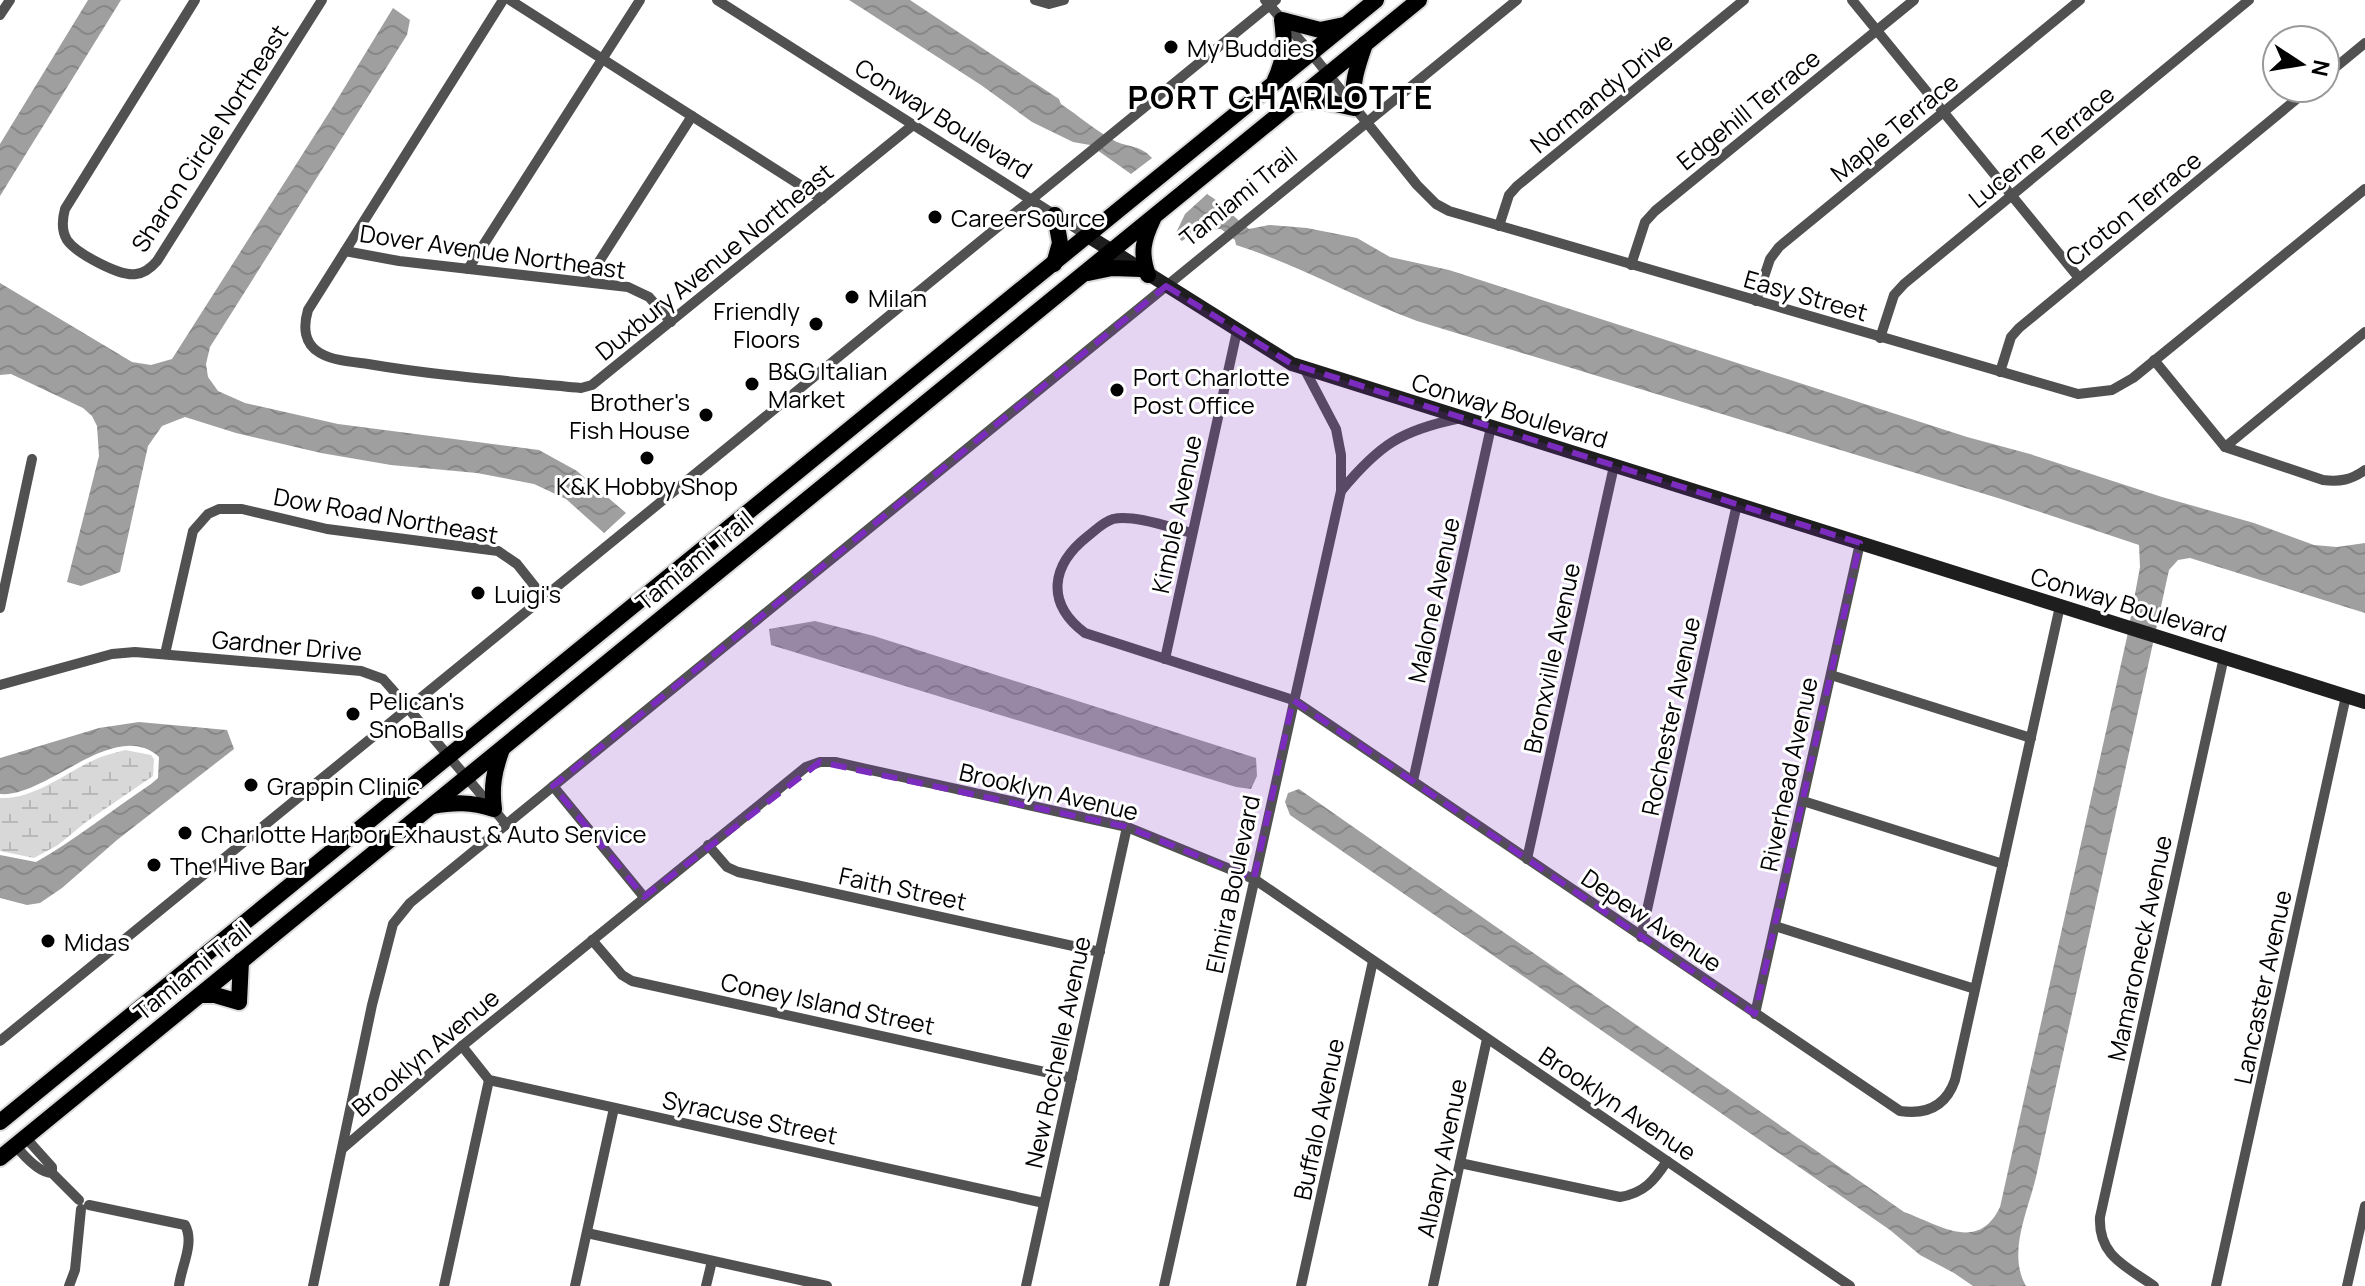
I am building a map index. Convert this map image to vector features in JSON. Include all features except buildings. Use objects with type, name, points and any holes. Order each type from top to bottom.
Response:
[{"type":"main road","name":"Tamiami Trail","points":[[0,1122],[1376,0]]},
{"type":"main road","name":"Tamiami Trail","points":[[0,1158],[1419,0]]},
{"type":"main road","points":[[1274,84],[1286,45],[1282,20],[1320,30],[1345,25]]},
{"type":"main road","points":[[1291,104],[1317,100],[1354,108],[1354,73],[1365,44]]},
{"type":"main road","points":[[1054,264],[1060,243],[1055,215]]},
{"type":"main road","points":[[1083,275],[1112,268],[1144,272],[1142,249],[1154,217]]},
{"type":"main road","points":[[431,806],[463,802],[494,809],[492,778],[502,748]]},
{"type":"main road","points":[[201,995],[215,995],[239,1002],[241,961]]},
{"type":"street","points":[[0,15],[10,0]]},
{"type":"street","name":"Sharon Circle Northeast","points":[[195,0],[65,209],[62,220],[63,231],[77,250],[126,275],[138,274],[157,261],[322,0]]},
{"type":"street","name":"Duxbury Avenue Northeast","points":[[503,0],[308,310],[305,334],[319,353],[387,367],[581,388],[601,379],[913,125]]},
{"type":"street","points":[[510,0],[822,199]]},
{"type":"street","points":[[468,269],[640,0]]},
{"type":"street","name":"Conway Boulevard","points":[[717,0],[1292,364],[2365,702]]},
{"type":"street","points":[[1035,0],[1049,4],[1064,0]]},
{"type":"street","name":"Tamiami Trail","points":[[342,1149],[393,924],[410,903],[1517,0]]},
{"type":"street","name":"Normandy Drive","points":[[1499,226],[1509,195],[1517,186],[1744,0]]},
{"type":"street","points":[[1852,0],[2079,278]]},
{"type":"street","name":"Edgehill Terrace","points":[[1631,265],[1645,222],[1655,211],[1914,0]]},
{"type":"street","name":"Maple Terrace","points":[[1756,301],[1770,259],[1779,247],[2080,0]]},
{"type":"street","name":"Lucerne Terrace","points":[[1880,338],[1894,295],[1904,284],[2249,0]]},
{"type":"street","points":[[0,1041],[1093,150],[1270,2]]},
{"type":"street","name":"Easy Street","points":[[1270,2],[1366,124],[1436,204],[1462,216],[2066,392],[2090,394],[2123,385],[2365,189]]},
{"type":"street","points":[[2341,63],[2365,43]]},
{"type":"street","name":"Croton Terrace","points":[[2000,372],[2011,337],[2291,104]]},
{"type":"street","points":[[586,282],[692,116]]},
{"type":"street","name":"Dover Avenue Northeast","points":[[345,251],[399,261],[639,291],[657,305],[671,322]]},
{"type":"street","name":"Kimble Avenue","points":[[1165,659],[1237,331]]},
{"type":"street","points":[[2225,447],[2365,332]]},
{"type":"street","points":[[2154,360],[2225,447],[2323,480],[2338,482],[2365,470]]},
{"type":"street","name":"Elmira Boulevard","points":[[1164,1286],[1341,491],[1341,455],[1336,429],[1304,368]]},
{"type":"street","name":"Elmira Boulevard","points":[[1341,491],[1368,459],[1388,443],[1425,426],[1462,418]]},
{"type":"street","name":"Malone Avenue","points":[[1413,781],[1491,427]]},
{"type":"street","points":[[0,608],[32,459]]},
{"type":"street","name":"Bronxville Avenue","points":[[1527,859],[1614,466]]},
{"type":"street","name":"Rochester Avenue","points":[[1641,937],[1737,504]]},
{"type":"street","name":"Dow Road Northeast","points":[[165,654],[193,531],[208,514],[231,508],[339,531],[498,551],[517,564],[544,598]]},
{"type":"street","name":"Depew Avenue","points":[[1192,533],[1117,518],[1106,522],[1077,545],[1060,569],[1057,583],[1064,612],[1085,633],[1293,700],[1900,1111],[1915,1113],[1929,1110],[1942,1102],[1951,1091],[2060,606]]},
{"type":"street","name":"Riverhead Avenue","points":[[1755,1014],[1860,543]]},
{"type":"street","name":"Gardner Drive","points":[[0,685],[112,654],[135,652],[361,671],[383,679],[506,824]]},
{"type":"street","name":"Mamaroneck Avenue","points":[[2154,1286],[2105,1248],[2099,1231],[2100,1217],[2224,657]]},
{"type":"street","points":[[1831,675],[2031,738]]},
{"type":"street","name":"Lancaster Avenue","points":[[2216,1286],[2346,696]]},
{"type":"street","name":"Brooklyn Avenue","points":[[342,1149],[462,1046],[806,767],[820,762],[835,762],[1127,827],[1254,879],[1850,1286]]},
{"type":"street","points":[[553,786],[644,897]]},
{"type":"street","points":[[1803,801],[2003,864]]},
{"type":"street","name":"New Rochelle Avenue","points":[[1026,1286],[1127,827]]},
{"type":"street","name":"Faith Street","points":[[708,845],[727,867],[738,872],[1100,952]]},
{"type":"street","points":[[1775,926],[1975,989]]},
{"type":"street","name":"Coney Island Street","points":[[592,940],[622,975],[632,981],[1072,1078]]},
{"type":"street","name":"Buffalo Avenue","points":[[1301,1286],[1373,961]]},
{"type":"street","name":"Albany Avenue","points":[[1433,1286],[1487,1039]]},
{"type":"street","points":[[444,1286],[489,1080],[462,1046]]},
{"type":"street","name":"Syracuse Street","points":[[489,1080],[1044,1203]]},
{"type":"street","points":[[575,1286],[614,1108]]},
{"type":"street","points":[[20,1141],[45,1173],[52,1173],[83,1205],[185,1225],[189,1233],[179,1286]]},
{"type":"street","points":[[313,1286],[342,1149]]},
{"type":"street","points":[[1460,1163],[1620,1197],[1635,1195],[1647,1187],[1667,1161]]},
{"type":"street","points":[[69,1286],[75,1270],[83,1205]]},
{"type":"street","points":[[2347,1286],[2365,1206]]},
{"type":"street","points":[[587,1233],[827,1286]]},
{"type":"street","points":[[706,1286],[712,1261]]},
{"type":"highlighted area","points":[[1166,286],[1292,364],[1860,543],[1755,1014],[1293,700],[1254,879],[1127,827],[820,762],[644,897],[553,786]]},
{"type":"green space","points":[[125,750],[151,755],[154,759],[153,776],[58,845],[34,858],[0,851],[0,798],[25,795],[98,758]]},
{"type":"water","points":[[88,0],[121,0],[0,196],[0,144]]},
{"type":"water","points":[[849,0],[910,0],[1059,99],[1061,104],[1102,134],[1140,149],[1152,158],[1131,174],[1090,145],[1073,142],[1032,122],[981,85]]},
{"type":"water","points":[[393,8],[410,20],[407,35],[210,347],[206,364],[208,377],[218,391],[245,403],[338,424],[539,450],[577,471],[626,513],[604,533],[566,499],[534,484],[477,473],[391,465],[321,453],[236,433],[185,417],[162,426],[148,446],[120,572],[81,586],[67,582],[99,456],[97,426],[83,408],[11,374],[0,375],[0,283],[132,362],[151,365],[172,359]]},
{"type":"water","points":[[1207,194],[1249,229],[1269,225],[1307,228],[1357,238],[1390,257],[1449,270],[1967,437],[2254,523],[2314,545],[2337,547],[2365,543],[2365,613],[2190,558],[2178,560],[2169,570],[2036,1177],[2021,1232],[2018,1260],[2026,1286],[1973,1286],[1920,1255],[1890,1230],[1290,815],[1285,802],[1288,793],[1299,789],[1904,1212],[1957,1232],[1981,1229],[2000,1207],[2127,637],[2140,567],[2139,545],[2001,499],[1417,321],[1236,245],[1235,240],[1221,229],[1197,230],[1182,241],[1175,235],[1185,214]]},
{"type":"water","points":[[815,621],[874,636],[1256,758],[1257,776],[1251,789],[1236,787],[771,645],[769,629]]},
{"type":"water","points":[[139,722],[227,730],[234,749],[40,903],[27,905],[0,898],[0,855],[36,862],[51,853],[158,778],[159,757],[141,747],[122,746],[101,752],[18,792],[0,794],[0,758],[99,728]]},
{"type":"place","name":"My Buddies","points":[[1171,47]]},
{"type":"place","name":"CareerSource","points":[[935,217]]},
{"type":"place","name":"Milan","points":[[852,297]]},
{"type":"place","name":"Friendly Floors","points":[[816,324]]},
{"type":"place","name":"B&G Italian Market","points":[[752,384]]},
{"type":"place","name":"Port Charlotte Post Office","points":[[1117,390]]},
{"type":"place","name":"Brother's Fish House","points":[[706,415]]},
{"type":"place","name":"K&K Hobby Shop","points":[[647,458]]},
{"type":"place","name":"Luigi's","points":[[478,593]]},
{"type":"place","name":"Pelican's SnoBalls","points":[[353,714]]},
{"type":"place","name":"Grappin Clinic","points":[[251,785]]},
{"type":"place","name":"Charlotte Harbor Exhaust & Auto Service","points":[[185,833]]},
{"type":"place","name":"The Hive Bar","points":[[154,865]]},
{"type":"place","name":"Midas","points":[[48,941]]},
{"type":"district","name":"PORT CHARLOTTE","points":[[1281,97]]}]
